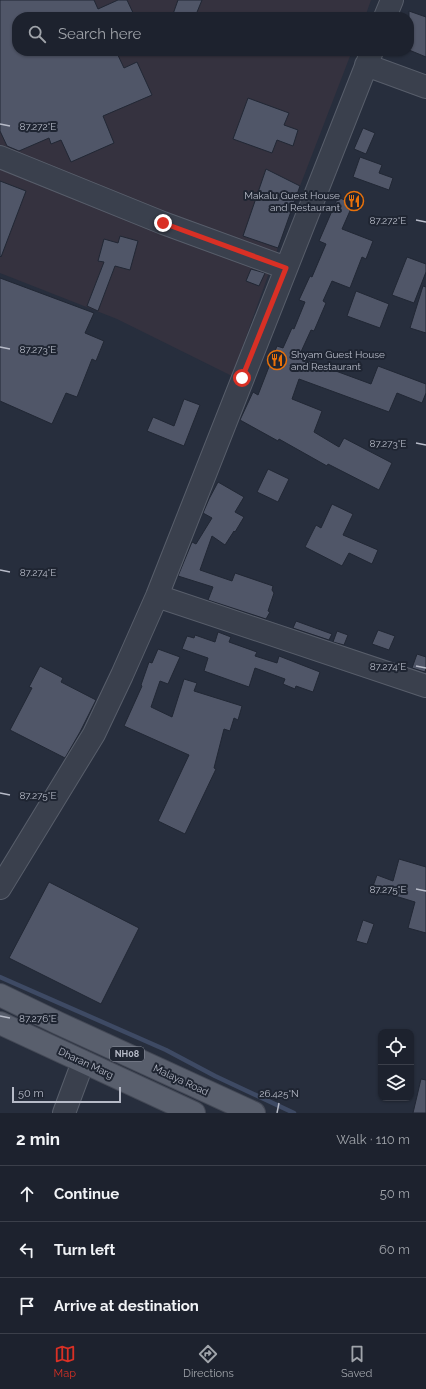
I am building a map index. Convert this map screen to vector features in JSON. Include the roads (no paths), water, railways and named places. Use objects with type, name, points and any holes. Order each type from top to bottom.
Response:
[{"type":"main road","name":"Malaya Road","points":[[0,995],[254,1113]]},
{"type":"main road","name":"Dharan Marg","points":[[0,1022],[194,1113]]},
{"type":"street","points":[[387,12],[392,0]]},
{"type":"street","points":[[0,888],[94,734],[122,675],[156,596],[369,58],[426,87]]},
{"type":"street","points":[[0,157],[163,223],[286,268]]},
{"type":"street","points":[[156,596],[426,686]]},
{"type":"street","points":[[64,1113],[83,1062]]},
{"type":"waterway","points":[[0,977],[166,1050],[215,1076],[294,1113]]},
{"type":"place","name":"Makalu Guest House and Restaurant","points":[[354,201]]},
{"type":"place","name":"Shyam Guest House and Restaurant","points":[[277,360]]}]
